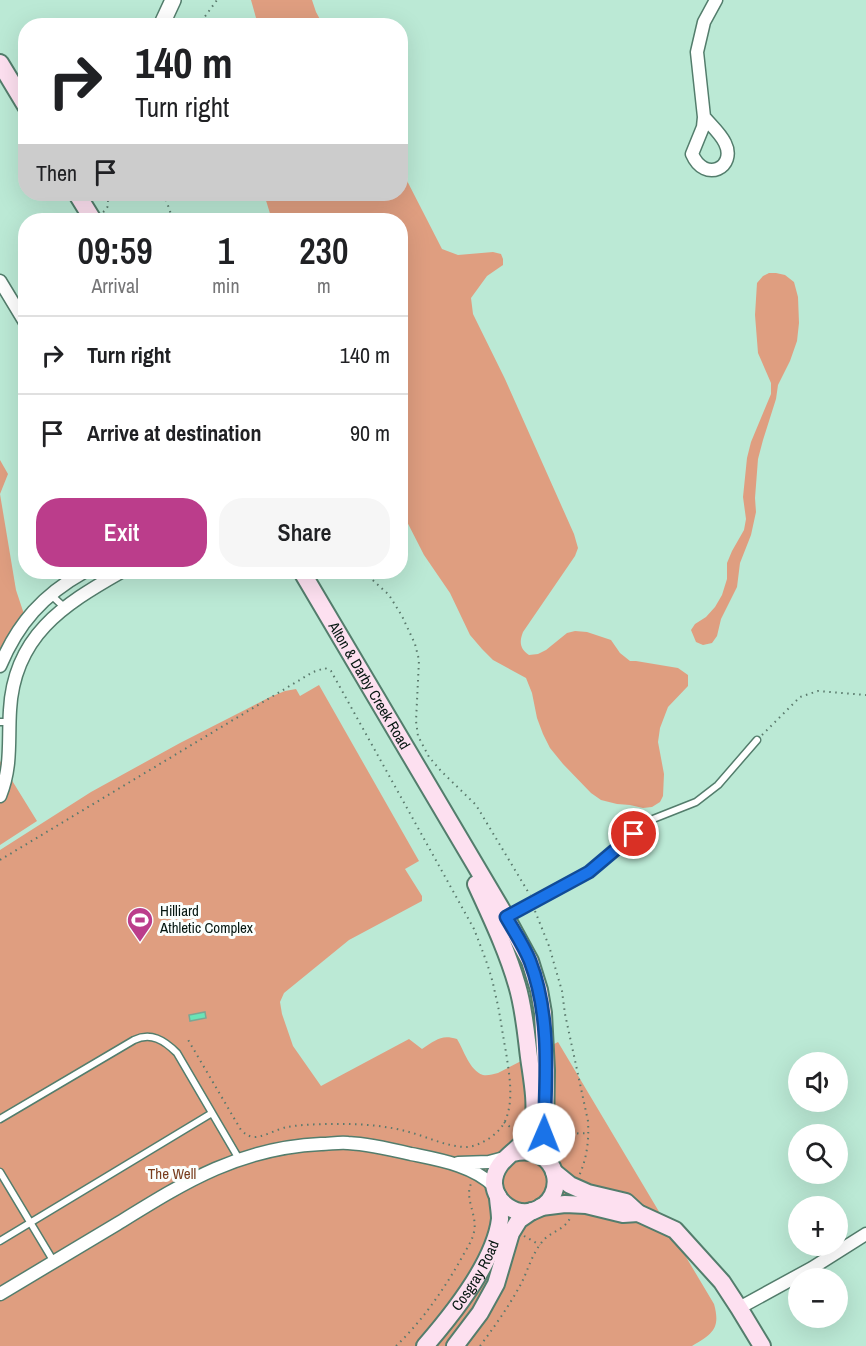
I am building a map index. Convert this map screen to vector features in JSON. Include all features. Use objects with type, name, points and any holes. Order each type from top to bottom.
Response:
[{"type":"main road","points":[[0,63],[18,93]]},
{"type":"main road","name":"Alton & Darby Creek Road","points":[[306,579],[530,961],[543,1013],[546,1070],[544,1134],[552,1167]]},
{"type":"main road","name":"Alton & Darby Creek Road","points":[[436,798],[502,939],[518,987],[532,1078],[534,1113],[528,1136],[509,1156]]},
{"type":"main road","points":[[638,1213],[623,1214],[565,1204],[522,1212],[504,1204],[496,1191],[495,1176],[498,1166],[509,1156],[523,1151],[533,1152],[542,1156],[570,1185],[588,1193],[626,1202],[638,1213],[675,1230],[722,1282],[762,1346]]},
{"type":"main road","points":[[537,1209],[549,1201],[554,1192],[556,1182],[552,1167]]},
{"type":"main road","name":"Cosgray Road","points":[[425,1346],[459,1303],[482,1266],[496,1237],[500,1217],[496,1191]]},
{"type":"main road","name":"Cosgray Road","points":[[455,1346],[480,1313],[496,1284],[511,1233],[519,1220],[537,1209]]},
{"type":"street","points":[[165,18],[173,0]]},
{"type":"street","points":[[704,117],[697,52],[704,22],[716,0]]},
{"type":"street","points":[[0,281],[18,309]]},
{"type":"street","points":[[0,666],[6,651],[26,620],[50,594],[72,579]]},
{"type":"street","points":[[0,796],[9,762],[5,722],[22,660],[38,633],[64,608],[109,579]]},
{"type":"street","points":[[0,1294],[176,1188],[208,1171],[266,1151],[300,1145],[348,1143],[379,1147],[450,1163],[488,1180],[496,1191]]},
{"type":"street","points":[[450,1163],[489,1162],[509,1156]]},
{"type":"street","points":[[739,1308],[812,1268],[866,1234]]},
{"type":"lane","points":[[50,594],[64,608]]},
{"type":"lane","points":[[506,917],[589,872],[648,821],[696,802],[718,784],[757,740]]},
{"type":"lane","points":[[0,1119],[134,1040],[142,1036],[152,1036],[170,1046],[177,1053],[239,1159]]},
{"type":"lane","points":[[0,1241],[212,1113]]},
{"type":"lane","points":[[0,1172],[54,1262]]},
{"type":"path","points":[[204,18],[217,0]]},
{"type":"path","points":[[372,579],[389,595],[415,644],[419,660],[416,721],[418,736],[429,757],[476,805],[534,902],[533,906],[549,946],[562,991],[588,1121],[587,1153],[579,1177]]},
{"type":"path","points":[[0,860],[313,672],[325,668],[331,671],[474,929],[495,992],[510,1083],[509,1107],[504,1122],[501,1128],[483,1141],[466,1147],[436,1141],[407,1131],[350,1124],[287,1127],[250,1137],[241,1130],[187,1038]]},
{"type":"path","points":[[757,740],[800,697],[818,691],[866,695]]},
{"type":"path","points":[[504,1122],[510,1127],[523,1131]]},
{"type":"path","points":[[550,1134],[589,1133]]},
{"type":"path","points":[[396,1346],[420,1322],[449,1280],[471,1241],[475,1223],[469,1194],[474,1179]]},
{"type":"path","points":[[480,1346],[521,1284],[540,1245],[551,1233],[568,1222],[570,1216]]},
{"type":"path","points":[[519,1233],[540,1245]]},
{"type":"green space","points":[[251,0],[312,0],[319,18],[256,18]]},
{"type":"green space","points":[[408,183],[442,249],[458,255],[493,252],[501,254],[503,265],[487,276],[471,298],[473,314],[505,379],[574,534],[578,548],[575,556],[523,632],[522,648],[529,655],[538,654],[567,633],[587,632],[611,640],[620,653],[630,661],[678,668],[688,675],[688,686],[668,707],[660,728],[658,742],[664,774],[663,796],[660,802],[652,807],[643,808],[601,800],[563,764],[550,748],[543,734],[526,678],[493,660],[470,635],[450,593],[424,555],[408,524],[408,213],[270,213],[266,201],[408,201]]},
{"type":"green space","points":[[769,273],[785,275],[794,282],[798,297],[797,341],[778,385],[758,459],[756,512],[751,535],[740,563],[737,587],[721,619],[717,636],[712,643],[703,645],[696,642],[691,630],[715,607],[722,595],[727,579],[727,563],[744,530],[746,519],[743,497],[747,458],[751,442],[771,394],[771,383],[758,353],[755,315],[757,283]]},
{"type":"green space","points":[[0,460],[8,474],[0,494]]},
{"type":"green space","points":[[0,494],[16,590],[26,620],[0,666]]},
{"type":"green space","name":"The Well","points":[[319,685],[419,861],[405,869],[422,896],[422,901],[349,940],[284,993],[280,1002],[282,1014],[293,1046],[321,1086],[409,1039],[422,1049],[443,1038],[457,1039],[470,1064],[483,1075],[498,1073],[558,1042],[714,1304],[716,1319],[713,1330],[692,1346],[0,1346],[0,850],[91,792],[180,743],[270,697],[296,689],[300,696]]},
{"type":"green space","points":[[0,761],[37,821],[0,845]]},
{"type":"building","points":[[205,1012],[206,1018],[190,1021],[189,1015]]},
{"type":"place","name":"Hilliard Athletic Complex","points":[[140,943]]},
{"type":"route","points":[[544,1134],[546,1070],[543,1013],[539,990],[530,961],[506,917],[589,872],[634,834]]}]
